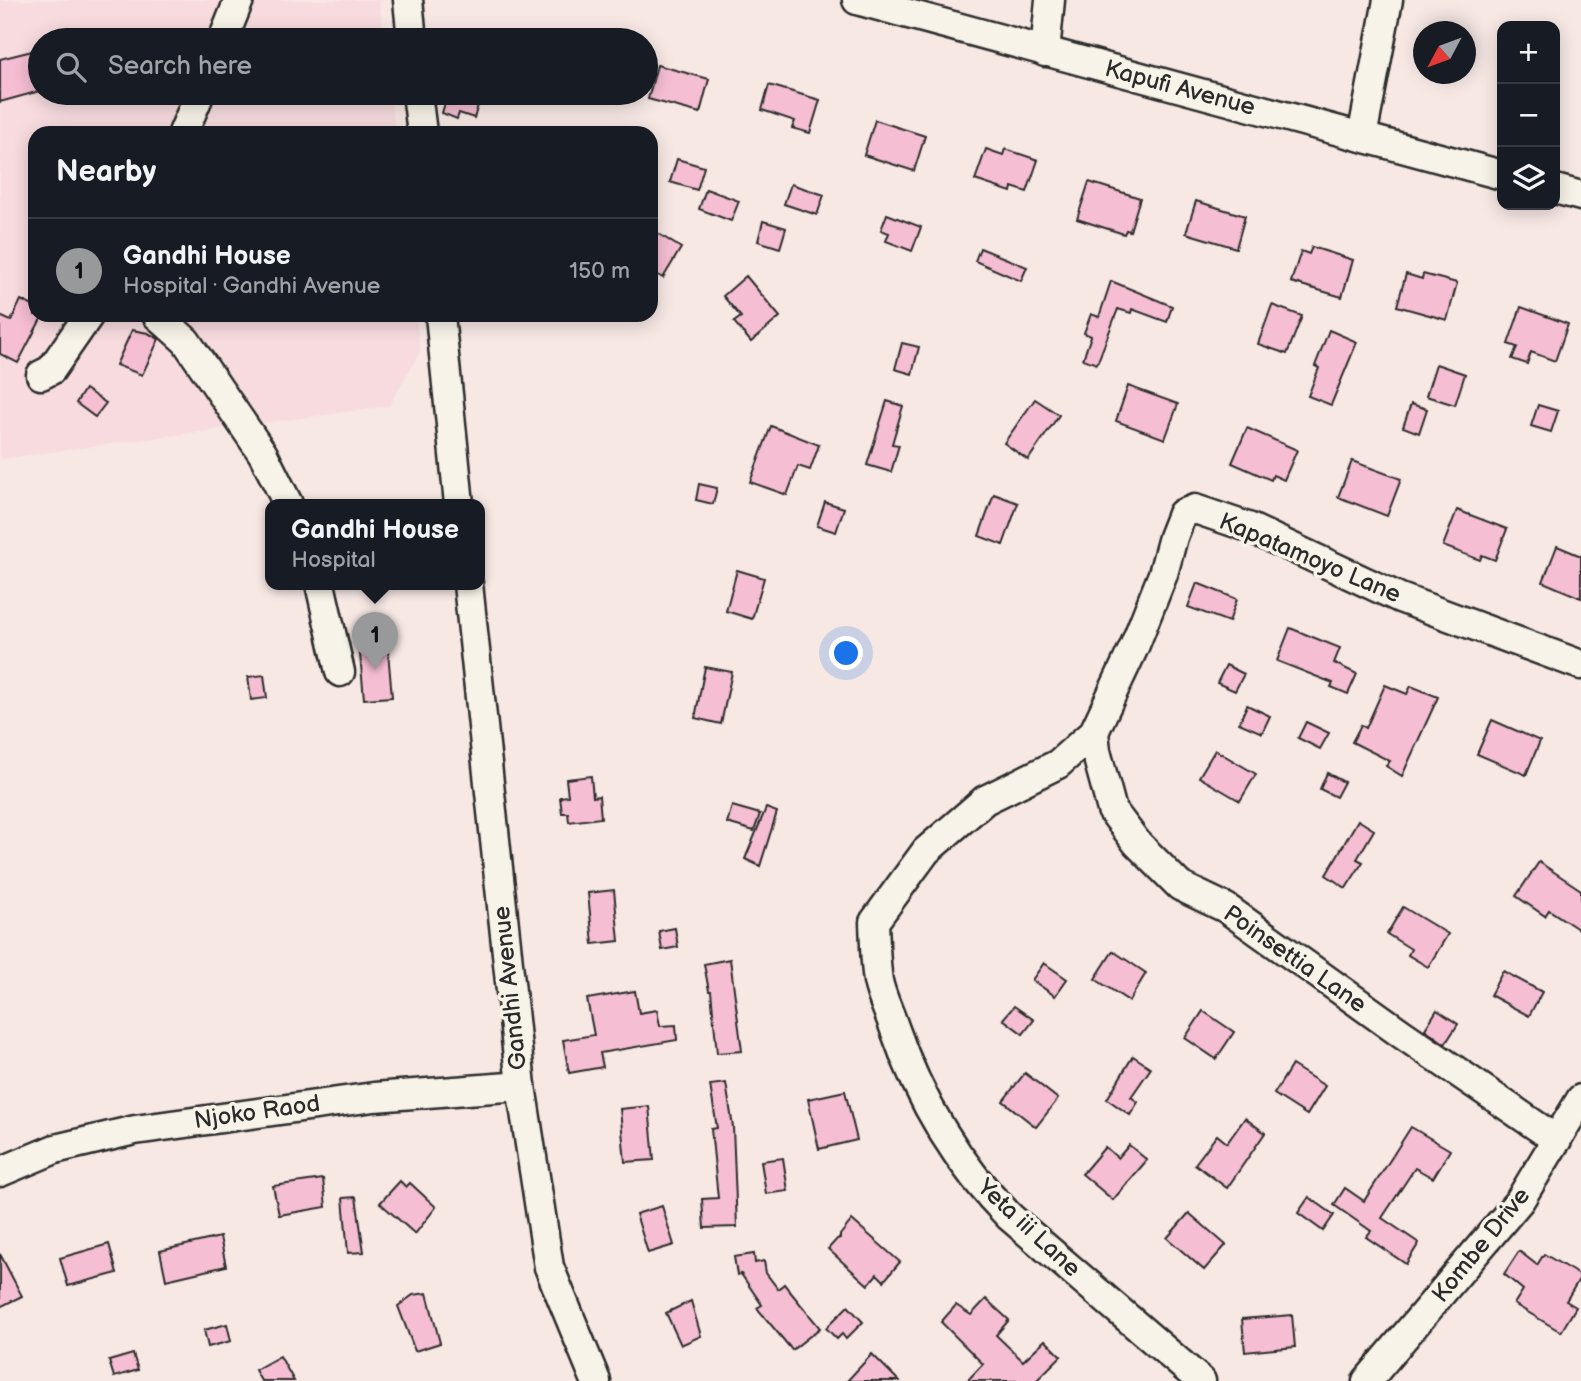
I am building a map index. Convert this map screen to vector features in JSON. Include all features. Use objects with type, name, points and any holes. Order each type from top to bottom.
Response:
[{"type":"street","points":[[228,28],[239,0]]},
{"type":"street","points":[[408,0],[411,28]]},
{"type":"street","name":"Kapufi Avenue","points":[[857,0],[1497,174]]},
{"type":"street","points":[[1045,52],[1050,0]]},
{"type":"street","points":[[1362,137],[1388,0]]},
{"type":"street","points":[[186,126],[195,105]]},
{"type":"street","points":[[419,105],[421,126]]},
{"type":"street","points":[[1560,190],[1581,196]]},
{"type":"street","points":[[41,375],[51,370],[84,322]]},
{"type":"street","points":[[165,322],[187,341],[263,454],[286,499]]},
{"type":"street","points":[[441,322],[458,499]]},
{"type":"street","name":"Kapatamoyo Lane","points":[[1094,732],[1134,647],[1163,574],[1182,514],[1195,509],[1248,527],[1400,598],[1581,665]]},
{"type":"street","points":[[321,590],[340,672]]},
{"type":"street","name":"Gandhi Avenue","points":[[469,590],[521,1086],[549,1267],[596,1381]]},
{"type":"street","name":"Poinsettia Lane","points":[[1094,732],[1096,751],[1112,810],[1137,843],[1180,886],[1226,908],[1557,1140]]},
{"type":"street","name":"Yeta iii Lane","points":[[1094,732],[1058,764],[985,800],[926,851],[874,922],[878,983],[906,1062],[929,1108],[953,1150],[986,1193],[1010,1217],[1201,1381]]},
{"type":"street","name":"Njoko Raod","points":[[0,1172],[55,1149],[135,1130],[374,1097],[521,1086]]},
{"type":"street","name":"Kombe Drive","points":[[1367,1381],[1520,1200],[1581,1099]]},
{"type":"shaded area","points":[[0,0],[379,0],[382,28],[28,28],[28,105],[392,105],[394,126],[28,126],[28,322],[417,322],[420,352],[389,406],[0,459]]},
{"type":"building","points":[[28,52],[28,94],[0,102],[0,59]]},
{"type":"building","points":[[658,65],[709,79],[700,113],[658,102]]},
{"type":"building","points":[[769,85],[820,100],[810,133],[792,128],[795,121],[762,110]]},
{"type":"building","points":[[444,105],[478,105],[474,118],[459,113],[457,119],[442,113]]},
{"type":"building","points":[[875,120],[925,136],[914,171],[864,155]]},
{"type":"building","points":[[986,149],[1003,155],[1005,149],[1038,160],[1027,192],[1012,187],[1011,192],[975,180]]},
{"type":"building","points":[[677,159],[704,167],[697,190],[670,182]]},
{"type":"building","points":[[1089,182],[1140,198],[1130,231],[1126,230],[1124,234],[1077,219]]},
{"type":"building","points":[[791,184],[824,195],[817,215],[784,204]]},
{"type":"building","points":[[706,189],[739,201],[731,221],[699,209]]},
{"type":"building","points":[[1196,201],[1245,216],[1236,248],[1186,233]]},
{"type":"building","points":[[887,214],[921,227],[912,251],[886,241],[889,233],[881,230]]},
{"type":"building","points":[[763,221],[786,228],[780,248],[758,241]]},
{"type":"building","points":[[658,233],[681,248],[663,278],[658,275]]},
{"type":"building","points":[[1312,247],[1353,260],[1342,297],[1291,282],[1301,251],[1309,254]]},
{"type":"building","points":[[980,248],[1027,267],[1021,281],[975,261]]},
{"type":"building","points":[[1406,274],[1422,279],[1423,274],[1457,283],[1447,320],[1397,306]]},
{"type":"building","points":[[746,276],[780,317],[751,342],[734,322],[741,317],[723,296]]},
{"type":"building","points":[[1111,281],[1172,306],[1167,322],[1132,309],[1131,313],[1118,309],[1097,364],[1083,359],[1091,336],[1084,333],[1091,314],[1099,317]]},
{"type":"building","points":[[21,300],[28,304],[28,322],[39,322],[18,363],[0,354],[0,316],[11,321]]},
{"type":"building","points":[[1272,305],[1302,316],[1287,354],[1258,344]]},
{"type":"building","points":[[1521,307],[1568,324],[1555,361],[1531,352],[1527,364],[1512,359],[1517,347],[1508,344]]},
{"type":"building","points":[[132,330],[148,333],[159,339],[142,375],[116,365]]},
{"type":"building","points":[[1329,330],[1357,342],[1331,405],[1308,396],[1319,368],[1315,366]]},
{"type":"building","points":[[902,343],[919,347],[912,374],[895,369]]},
{"type":"building","points":[[1436,364],[1465,374],[1455,405],[1426,396]]},
{"type":"building","points":[[1128,386],[1178,404],[1165,439],[1116,421]]},
{"type":"building","points":[[85,389],[106,403],[95,417],[76,403]]},
{"type":"building","points":[[1035,399],[1059,415],[1028,460],[1004,443]]},
{"type":"building","points":[[887,401],[903,406],[892,444],[899,445],[891,472],[867,465]]},
{"type":"building","points":[[1411,404],[1427,409],[1419,433],[1403,427]]},
{"type":"building","points":[[1538,405],[1558,411],[1551,432],[1531,426]]},
{"type":"building","points":[[771,426],[819,445],[810,470],[798,466],[787,495],[750,482]]},
{"type":"building","points":[[1247,428],[1297,450],[1284,480],[1273,475],[1271,480],[1232,463]]},
{"type":"building","points":[[1352,461],[1401,479],[1387,516],[1338,497]]},
{"type":"building","points":[[699,484],[717,488],[713,504],[696,500]]},
{"type":"building","points":[[994,494],[1018,503],[1003,545],[979,536]]},
{"type":"building","points":[[825,502],[844,508],[836,532],[817,526]]},
{"type":"building","points":[[1457,510],[1507,529],[1495,560],[1482,555],[1480,560],[1443,546]]},
{"type":"building","points":[[1557,546],[1581,556],[1581,598],[1543,582]]},
{"type":"building","points":[[737,570],[764,578],[752,619],[726,611]]},
{"type":"building","points":[[1197,583],[1237,599],[1229,622],[1188,607]]},
{"type":"building","points":[[1290,628],[1340,648],[1334,663],[1357,674],[1348,694],[1331,687],[1333,683],[1277,661]]},
{"type":"building","points":[[387,640],[392,697],[364,699],[359,643]]},
{"type":"building","points":[[1226,665],[1244,674],[1235,691],[1217,683]]},
{"type":"building","points":[[705,667],[732,672],[721,724],[695,718]]},
{"type":"building","points":[[264,675],[267,698],[251,700],[248,677]]},
{"type":"building","points":[[1385,685],[1407,694],[1411,686],[1438,697],[1402,776],[1386,766],[1390,761],[1352,742],[1361,725],[1366,728]]},
{"type":"building","points":[[1247,705],[1270,716],[1262,733],[1239,723]]},
{"type":"building","points":[[1492,720],[1540,741],[1526,775],[1477,754]]},
{"type":"building","points":[[1306,722],[1329,733],[1320,749],[1298,738]]},
{"type":"building","points":[[1215,750],[1256,774],[1240,801],[1199,777]]},
{"type":"building","points":[[1327,773],[1344,782],[1336,797],[1320,789]]},
{"type":"building","points":[[591,776],[593,797],[599,796],[601,818],[569,822],[568,813],[562,813],[560,797],[568,796],[566,779]]},
{"type":"building","points":[[732,806],[760,814],[754,831],[727,823]]},
{"type":"building","points":[[766,808],[777,812],[760,866],[745,859]]},
{"type":"building","points":[[1358,820],[1374,830],[1357,859],[1363,862],[1346,888],[1326,875]]},
{"type":"building","points":[[1539,862],[1581,890],[1581,931],[1549,910],[1545,916],[1516,896]]},
{"type":"building","points":[[614,890],[619,941],[593,944],[588,893]]},
{"type":"building","points":[[1403,907],[1448,934],[1428,967],[1408,955],[1411,949],[1387,934]]},
{"type":"building","points":[[675,928],[678,947],[662,950],[659,931]]},
{"type":"building","points":[[1113,951],[1146,973],[1129,1001],[1095,979]]},
{"type":"building","points":[[730,959],[742,1051],[717,1053],[711,991],[704,964]]},
{"type":"building","points":[[1044,963],[1067,979],[1055,996],[1032,980]]},
{"type":"building","points":[[1503,971],[1542,992],[1529,1016],[1490,995]]},
{"type":"building","points":[[635,991],[639,1013],[657,1010],[660,1026],[676,1025],[677,1040],[600,1053],[603,1067],[569,1073],[563,1040],[594,1035],[587,999]]},
{"type":"building","points":[[1014,1006],[1034,1020],[1023,1034],[1003,1019]]},
{"type":"building","points":[[1437,1010],[1458,1024],[1445,1044],[1425,1029]]},
{"type":"building","points":[[1203,1011],[1234,1032],[1216,1059],[1185,1038]]},
{"type":"building","points":[[1133,1056],[1151,1068],[1131,1097],[1138,1102],[1130,1115],[1107,1099]]},
{"type":"building","points":[[1292,1065],[1325,1086],[1307,1115],[1274,1094]]},
{"type":"building","points":[[1025,1073],[1058,1099],[1036,1127],[1003,1101]]},
{"type":"building","points":[[726,1083],[733,1127],[737,1227],[704,1228],[702,1199],[718,1198],[711,1129],[717,1128],[710,1085]]},
{"type":"building","points":[[845,1091],[857,1140],[819,1149],[808,1099]]},
{"type":"building","points":[[649,1106],[654,1160],[625,1162],[620,1109]]},
{"type":"building","points":[[1245,1118],[1265,1133],[1227,1188],[1195,1164],[1217,1135],[1227,1143]]},
{"type":"building","points":[[1411,1127],[1450,1150],[1433,1178],[1415,1168],[1382,1218],[1419,1243],[1406,1264],[1366,1237],[1371,1231],[1334,1205],[1345,1188],[1364,1201]]},
{"type":"building","points":[[1129,1145],[1147,1160],[1113,1200],[1082,1174],[1105,1147],[1118,1158]]},
{"type":"building","points":[[783,1158],[788,1191],[766,1194],[761,1161]]},
{"type":"building","points":[[323,1179],[326,1207],[279,1215],[273,1186]]},
{"type":"building","points":[[400,1181],[406,1187],[410,1183],[436,1207],[415,1234],[380,1203]]},
{"type":"building","points":[[356,1197],[364,1252],[348,1253],[343,1198]]},
{"type":"building","points":[[1309,1197],[1334,1215],[1323,1231],[1298,1213]]},
{"type":"building","points":[[662,1206],[674,1245],[648,1253],[636,1214]]},
{"type":"building","points":[[1189,1213],[1226,1245],[1204,1270],[1167,1238]]},
{"type":"building","points":[[852,1220],[900,1262],[884,1281],[877,1274],[868,1285],[828,1249],[840,1238]]},
{"type":"building","points":[[220,1237],[226,1266],[166,1280],[160,1251]]},
{"type":"building","points":[[109,1244],[117,1273],[68,1286],[60,1258]]},
{"type":"building","points":[[1519,1251],[1537,1265],[1544,1254],[1581,1276],[1566,1301],[1576,1307],[1561,1332],[1514,1304],[1523,1290],[1504,1274]]},
{"type":"building","points":[[0,1254],[22,1296],[0,1307]]},
{"type":"building","points":[[754,1254],[755,1263],[764,1261],[766,1273],[778,1289],[784,1284],[820,1328],[792,1350],[757,1308],[762,1305],[741,1274],[737,1275],[734,1257]]},
{"type":"building","points":[[427,1293],[440,1343],[415,1351],[398,1306],[413,1295]]},
{"type":"building","points":[[986,1299],[1009,1320],[996,1335],[1023,1361],[1045,1340],[1061,1356],[1036,1381],[967,1381],[983,1364],[941,1322],[956,1305],[971,1315]]},
{"type":"building","points":[[691,1301],[701,1336],[681,1345],[666,1313]]},
{"type":"building","points":[[848,1306],[863,1322],[846,1339],[842,1334],[837,1339],[826,1328]]},
{"type":"building","points":[[1292,1315],[1295,1347],[1245,1352],[1242,1319]]},
{"type":"building","points":[[227,1324],[231,1341],[208,1347],[204,1330]]},
{"type":"building","points":[[133,1354],[138,1370],[114,1377],[109,1361]]},
{"type":"building","points":[[872,1354],[899,1381],[847,1381]]},
{"type":"building","points":[[280,1356],[294,1381],[261,1381],[255,1370]]},
{"type":"place","name":"Gandhi House","points":[[375,670]]}]
